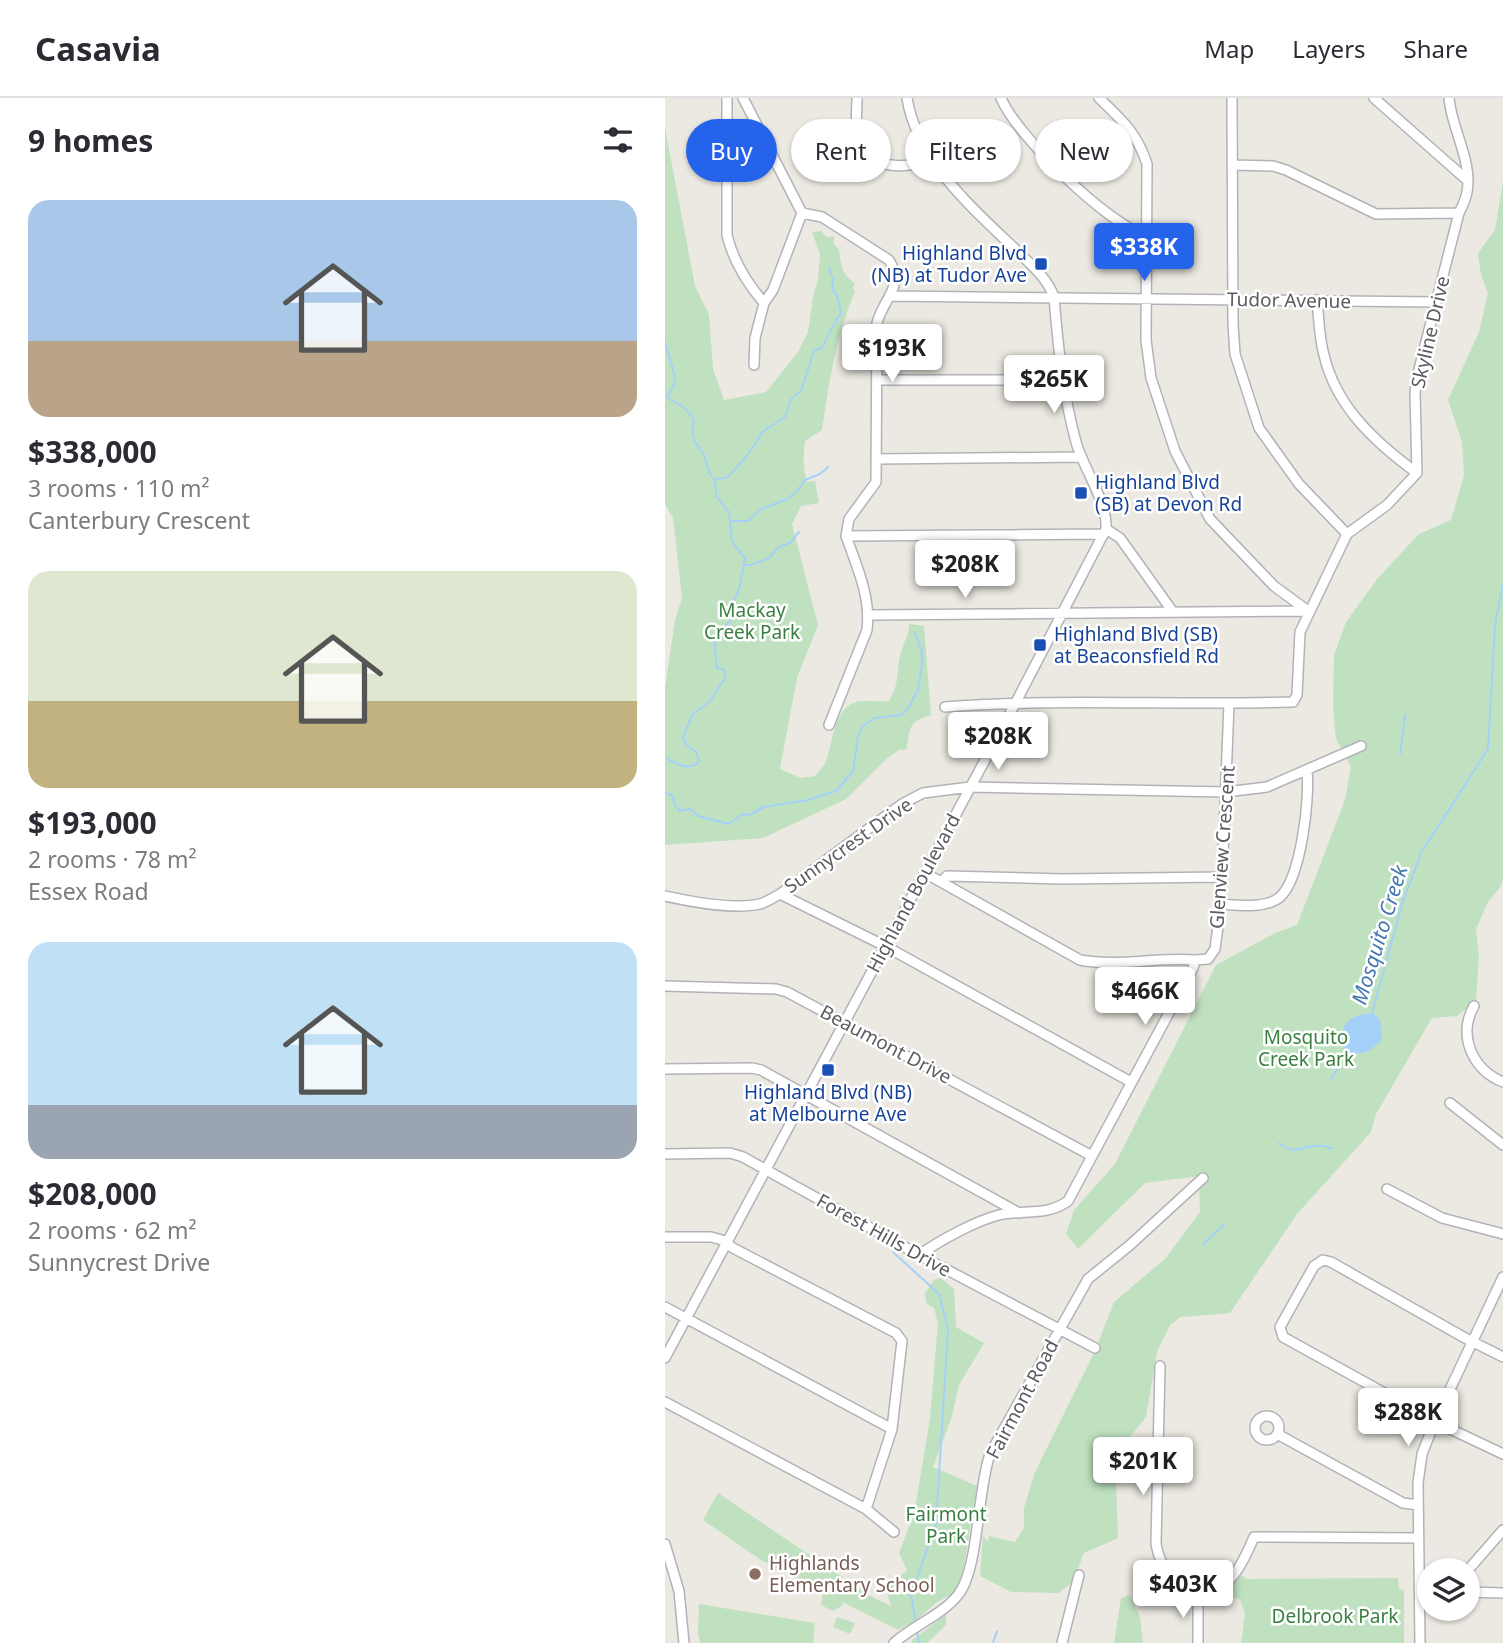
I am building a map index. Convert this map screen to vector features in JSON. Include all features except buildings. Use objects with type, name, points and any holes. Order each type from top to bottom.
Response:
[{"type":"street","points":[[727,98],[727,235],[732,255],[751,288],[764,303]]},
{"type":"street","points":[[743,98],[802,213],[773,290],[764,303],[755,338],[754,365]]},
{"type":"street","points":[[857,98],[859,139],[866,150],[879,162],[891,166],[905,166]]},
{"type":"street","points":[[907,98],[910,119]]},
{"type":"street","points":[[1001,98],[1036,148],[1090,200],[1131,231],[1145,235]]},
{"type":"street","points":[[1099,98],[1122,120],[1140,143],[1147,164],[1146,340],[1151,378],[1175,452],[1210,519],[1274,586],[1308,611]]},
{"type":"street","points":[[1233,98],[1235,354],[1259,428],[1299,484],[1347,534]]},
{"type":"street","points":[[1374,98],[1467,180]]},
{"type":"street","name":"Skyline Drive","points":[[1417,473],[1417,373],[1459,213],[1467,192],[1460,140],[1449,98]]},
{"type":"street","points":[[1440,155],[1451,153],[1460,140]]},
{"type":"street","points":[[1233,165],[1273,166],[1286,170],[1376,214],[1459,213]]},
{"type":"street","points":[[951,182],[967,202],[1041,275],[1055,297],[1059,362],[1071,421],[1081,457],[1104,510],[1105,531]]},
{"type":"street","points":[[802,213],[822,217],[889,260],[896,279],[896,287],[881,310],[877,323],[876,482],[849,519],[846,536],[862,582],[869,615],[867,630],[829,725]]},
{"type":"street","name":"Tudor Avenue","points":[[890,296],[1436,302]]},
{"type":"street","points":[[945,707],[1016,702],[1293,702],[1297,695],[1300,632],[1347,534],[1387,505],[1417,473],[1378,442],[1346,407],[1331,378],[1323,354],[1317,300]]},
{"type":"street","points":[[877,380],[1007,380]]},
{"type":"street","points":[[877,459],[1081,457]]},
{"type":"street","points":[[846,536],[1085,535],[1105,531],[1120,538],[1173,612]]},
{"type":"street","name":"Highland Boulevard","points":[[665,1358],[1105,531]]},
{"type":"street","points":[[869,615],[1308,611]]},
{"type":"street","name":"Glenview Crescent","points":[[919,1255],[936,1243],[997,1216],[1043,1213],[1068,1201],[1195,960],[1209,959],[1215,949],[1221,904],[1229,704]]},
{"type":"street","name":"Sunnycrest Drive","points":[[665,896],[696,903],[763,903],[780,894],[902,804],[923,793],[970,787],[1226,792],[1267,787],[1361,746]]},
{"type":"street","points":[[1221,904],[1265,903],[1280,897],[1296,871],[1309,789],[1307,771]]},
{"type":"street","points":[[925,873],[1080,960],[1100,964],[1195,960]]},
{"type":"street","points":[[941,882],[947,876],[1062,879],[1221,877]]},
{"type":"street","points":[[780,894],[885,946],[1131,1082]]},
{"type":"street","name":"Beaumont Drive","points":[[665,986],[776,989],[845,1021],[1092,1156]]},
{"type":"street","points":[[1474,1006],[1467,1029],[1471,1053],[1483,1072],[1503,1082]]},
{"type":"street","points":[[665,1069],[761,1070],[1019,1213]]},
{"type":"street","points":[[1450,1104],[1503,1145]]},
{"type":"street","name":"Forest Hills Drive","points":[[665,1154],[730,1153],[743,1157],[919,1255],[1095,1348]]},
{"type":"street","name":"Fairmont Road","points":[[894,1643],[951,1602],[967,1579],[984,1473],[990,1454],[1089,1279],[1131,1245],[1203,1178]]},
{"type":"street","points":[[1387,1189],[1443,1218],[1503,1234]]},
{"type":"street","points":[[665,1237],[712,1237],[726,1243],[896,1333],[902,1341],[891,1429],[866,1509]]},
{"type":"street","points":[[1503,1357],[1323,1260],[1314,1266],[1280,1326],[1283,1337],[1435,1421],[1503,1454]]},
{"type":"street","points":[[1421,1558],[1418,1506],[1422,1454],[1503,1277]]},
{"type":"street","points":[[665,1307],[891,1429]]},
{"type":"street","points":[[1160,1366],[1156,1544],[1159,1559],[1168,1574],[1198,1596],[1210,1594],[1228,1583],[1242,1566],[1254,1538],[1418,1538]]},
{"type":"street","points":[[665,1402],[866,1509],[894,1532]]},
{"type":"street","points":[[1279,1435],[1403,1503],[1418,1506]]},
{"type":"street","points":[[1478,1558],[1503,1530]]},
{"type":"street","points":[[665,1544],[679,1591],[684,1643]]},
{"type":"street","points":[[1062,1643],[1079,1575]]},
{"type":"street","points":[[1480,1592],[1503,1593]]},
{"type":"street","points":[[1198,1596],[1198,1643]]},
{"type":"street","points":[[1420,1643],[1422,1621]]},
{"type":"green space","name":"Mackay Creek Park","points":[[665,128],[695,286],[709,315],[713,369],[724,400],[766,392],[798,352],[808,332],[818,280],[820,254],[812,232],[821,231],[827,237],[834,236],[834,244],[839,250],[843,269],[855,283],[855,291],[834,359],[822,430],[805,441],[807,482],[815,481],[819,503],[801,506],[792,524],[818,625],[797,678],[780,769],[801,778],[815,776],[825,763],[842,712],[858,701],[889,701],[895,689],[899,659],[909,624],[924,626],[931,715],[918,720],[911,727],[907,749],[899,750],[885,760],[846,799],[763,838],[665,845],[665,688],[675,620],[682,598],[673,518],[665,504]]},
{"type":"green space","name":"Mosquito Creek Park","points":[[1503,182],[1503,878],[1476,929],[1479,956],[1476,1001],[1457,1016],[1432,1018],[1376,1114],[1371,1132],[1297,1214],[1230,1313],[1181,1317],[1170,1325],[1157,1352],[1146,1417],[1128,1439],[1119,1443],[1115,1457],[1118,1538],[1084,1553],[1072,1583],[1058,1593],[1011,1592],[980,1576],[983,1536],[988,1541],[989,1536],[1015,1542],[1024,1528],[1024,1508],[1035,1472],[1095,1351],[1114,1302],[1165,1259],[1200,1212],[1199,1176],[1145,1183],[1078,1249],[1066,1234],[1074,1210],[1115,1164],[1216,965],[1275,933],[1297,925],[1345,800],[1351,766],[1336,739],[1333,708],[1334,655],[1346,622],[1378,578],[1419,534],[1451,520],[1464,476],[1462,442],[1448,400],[1479,332],[1488,293],[1481,275],[1478,253],[1495,230]]},
{"type":"green space","name":"Fairmont Park","points":[[941,1278],[954,1289],[956,1327],[984,1343],[959,1385],[952,1416],[933,1467],[977,1486],[960,1590],[937,1602],[914,1622],[898,1630],[842,1602],[843,1605],[833,1611],[821,1605],[823,1592],[761,1560],[703,1520],[718,1493],[870,1596],[891,1606],[886,1589],[907,1570],[899,1553],[914,1514],[930,1418],[938,1323],[934,1308],[926,1303],[925,1293],[934,1280]]},
{"type":"green space","name":"Delbrook Park","points":[[1238,1574],[1247,1579],[1398,1578],[1399,1589],[1404,1590],[1404,1643],[1241,1643],[1245,1614],[1240,1599],[1222,1595]]},
{"type":"green space","points":[[1130,1595],[1140,1617],[1143,1643],[1114,1643],[1121,1598]]},
{"type":"green space","points":[[699,1604],[815,1623],[813,1643],[700,1643]]},
{"type":"green space","points":[[946,1615],[946,1625],[927,1643],[912,1643],[912,1640]]},
{"type":"green space","points":[[837,1617],[855,1623],[850,1634],[833,1627]]},
{"type":"water","points":[[1372,1013],[1380,1019],[1382,1040],[1369,1051],[1345,1057],[1342,1040],[1344,1026],[1353,1017]]},
{"type":"waterway","points":[[714,479],[725,478],[734,470],[761,433],[785,417],[791,400],[801,391],[814,351],[822,348],[841,313],[837,294],[832,290],[833,280],[829,267]]},
{"type":"waterway","points":[[665,342],[675,379],[667,398],[685,408],[694,420],[694,440],[714,479],[717,497],[729,512],[732,542],[745,558],[730,621],[714,639],[717,668],[724,670],[726,676],[710,701],[692,715],[683,738],[697,753],[699,762],[686,766],[665,757]]},
{"type":"waterway","points":[[730,521],[748,521],[760,510],[787,499],[805,480],[820,474],[828,467]]},
{"type":"waterway","points":[[744,565],[769,558],[779,547],[790,543],[799,532]]},
{"type":"waterway","name":"Mosquito Creek","points":[[1372,1013],[1403,901],[1421,853],[1488,749],[1495,625],[1503,584]]},
{"type":"waterway","points":[[665,793],[672,795],[680,811],[690,809],[698,816],[729,824],[743,814],[749,815],[764,807],[808,800],[836,791],[853,771],[862,727],[874,718],[901,715],[909,707],[918,690],[922,652],[915,632]]},
{"type":"waterway","points":[[1400,754],[1405,715]]},
{"type":"waterway","name":"Mosquito Creek","points":[[1331,1079],[1341,1063]]},
{"type":"waterway","points":[[1279,1143],[1293,1150],[1316,1146],[1333,1148]]},
{"type":"waterway","points":[[1203,1244],[1224,1225]]},
{"type":"waterway","points":[[893,1252],[939,1294],[948,1329],[936,1524],[911,1595],[916,1624]]},
{"type":"waterway","points":[[917,1630],[919,1643]]},
{"type":"waterway","name":"Mosquito Creek","points":[[993,1643],[997,1631]]},
{"type":"place","name":"Highland Blvd (NB) at Tudor Ave","points":[[1041,264]]},
{"type":"place","name":"Highland Blvd (SB) at Devon Rd","points":[[1081,493]]},
{"type":"place","name":"Highland Blvd (SB) at Beaconsfield Rd","points":[[1040,645]]},
{"type":"place","name":"Highland Blvd (NB) at Melbourne Ave","points":[[828,1070]]},
{"type":"place","name":"Highlands Elementary School","points":[[755,1574]]}]
